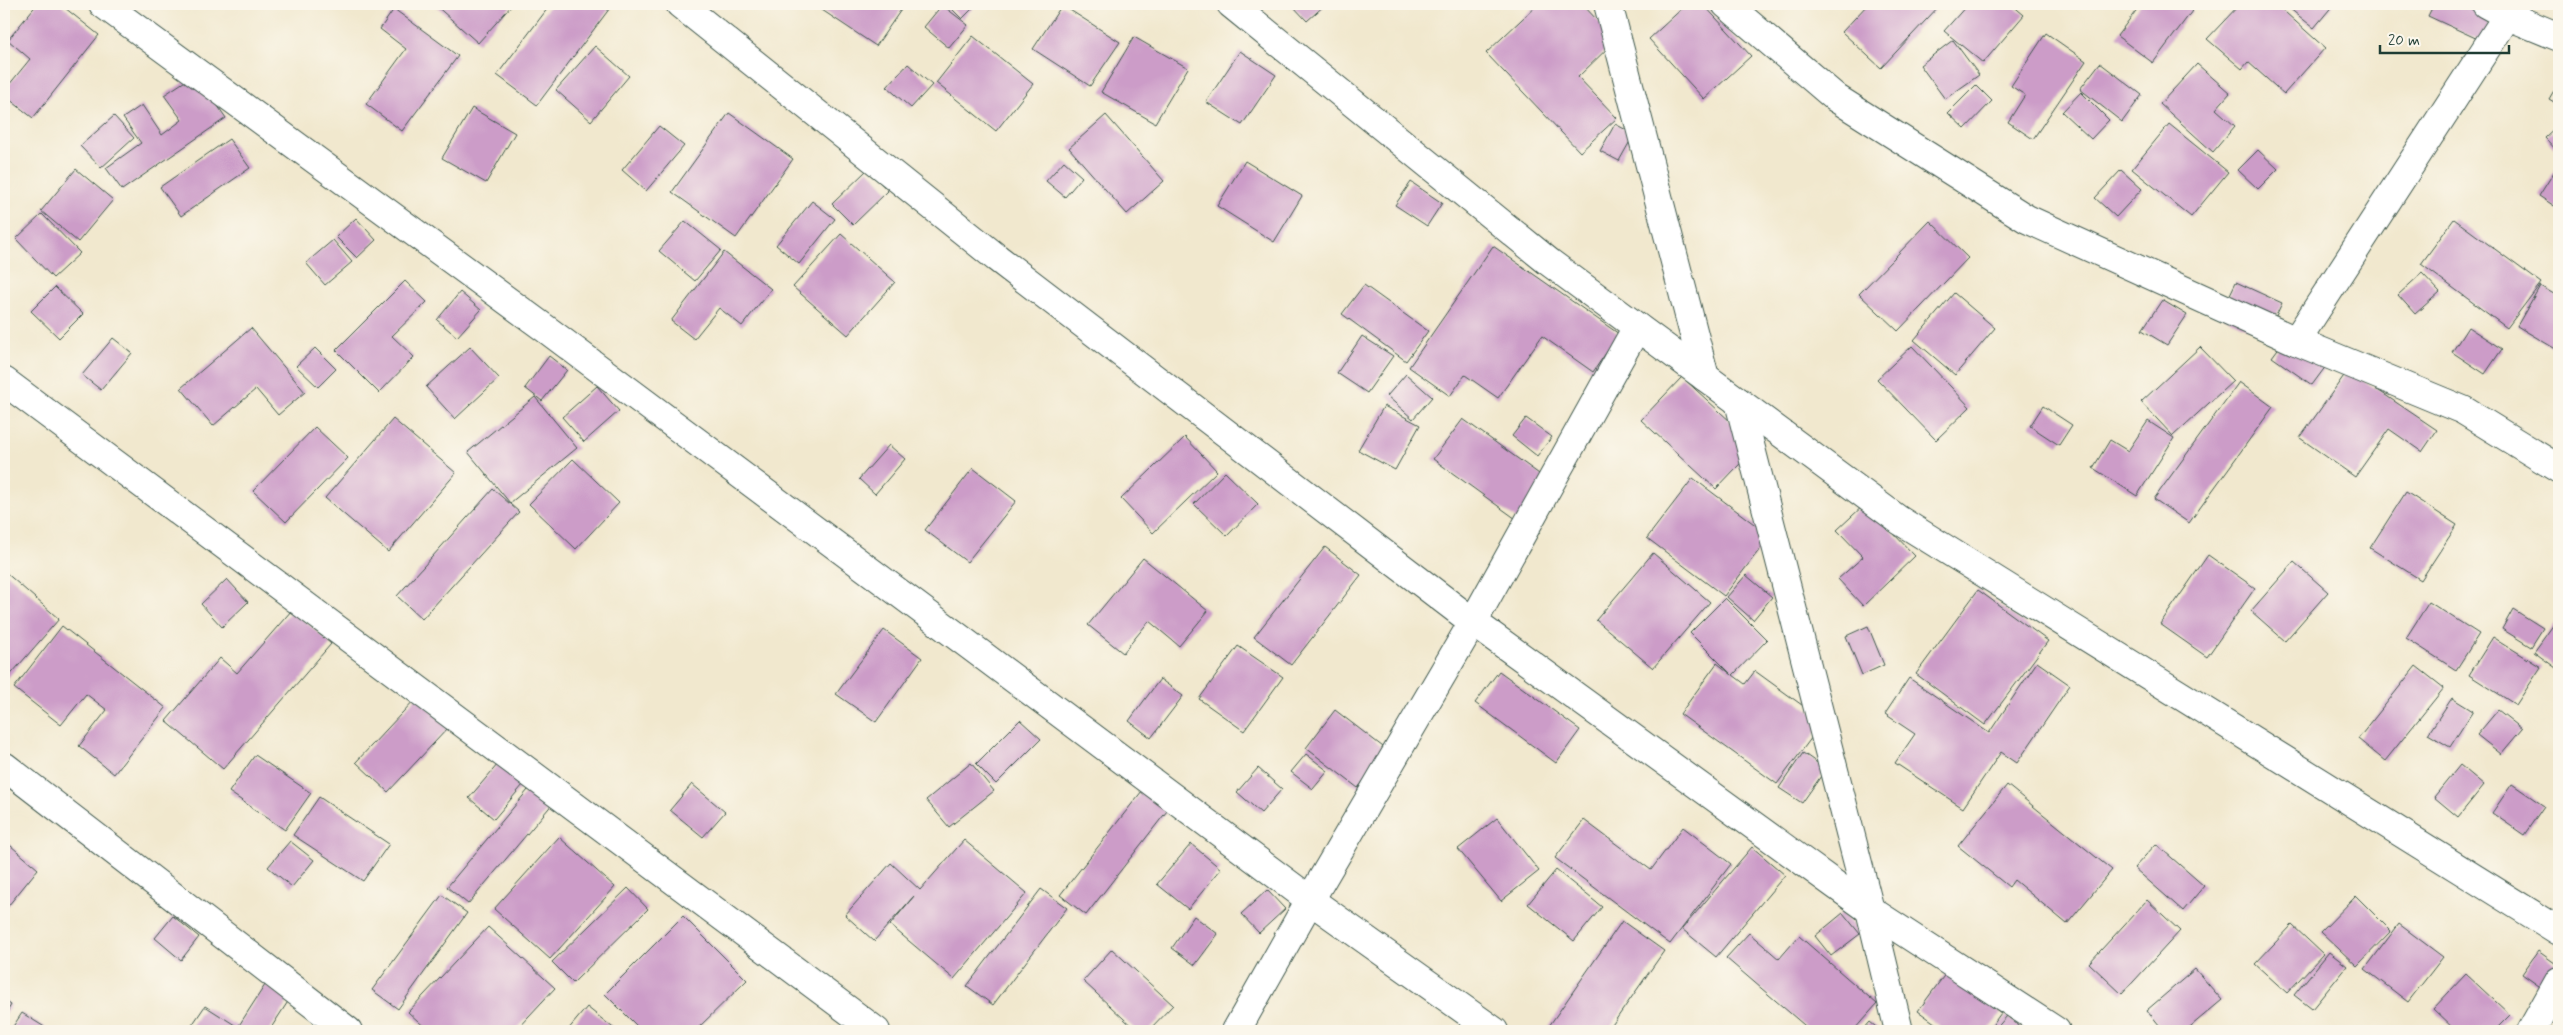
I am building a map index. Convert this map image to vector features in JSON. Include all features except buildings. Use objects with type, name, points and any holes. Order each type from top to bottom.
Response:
[{"type":"street","points":[[103,4],[566,344],[1310,900],[1494,1031]]},
{"type":"street","points":[[680,4],[997,258],[1473,622],[1870,910],[2056,1031]]},
{"type":"street","points":[[1231,4],[1549,262],[1899,520],[2559,932]]},
{"type":"street","points":[[1608,4],[1705,377]]},
{"type":"street","points":[[1726,4],[1836,98],[2027,219],[2296,341],[2463,410],[2559,469]]},
{"type":"street","points":[[2296,341],[2503,8],[2559,37]]},
{"type":"street","points":[[1236,1031],[1310,900],[1473,622],[1637,327]]},
{"type":"street","points":[[4,381],[876,1031]]},
{"type":"street","points":[[1739,402],[1870,910],[1899,1031]]},
{"type":"street","points":[[4,766],[348,1031]]},
{"type":"street","points":[[2530,1031],[2559,981]]}]
